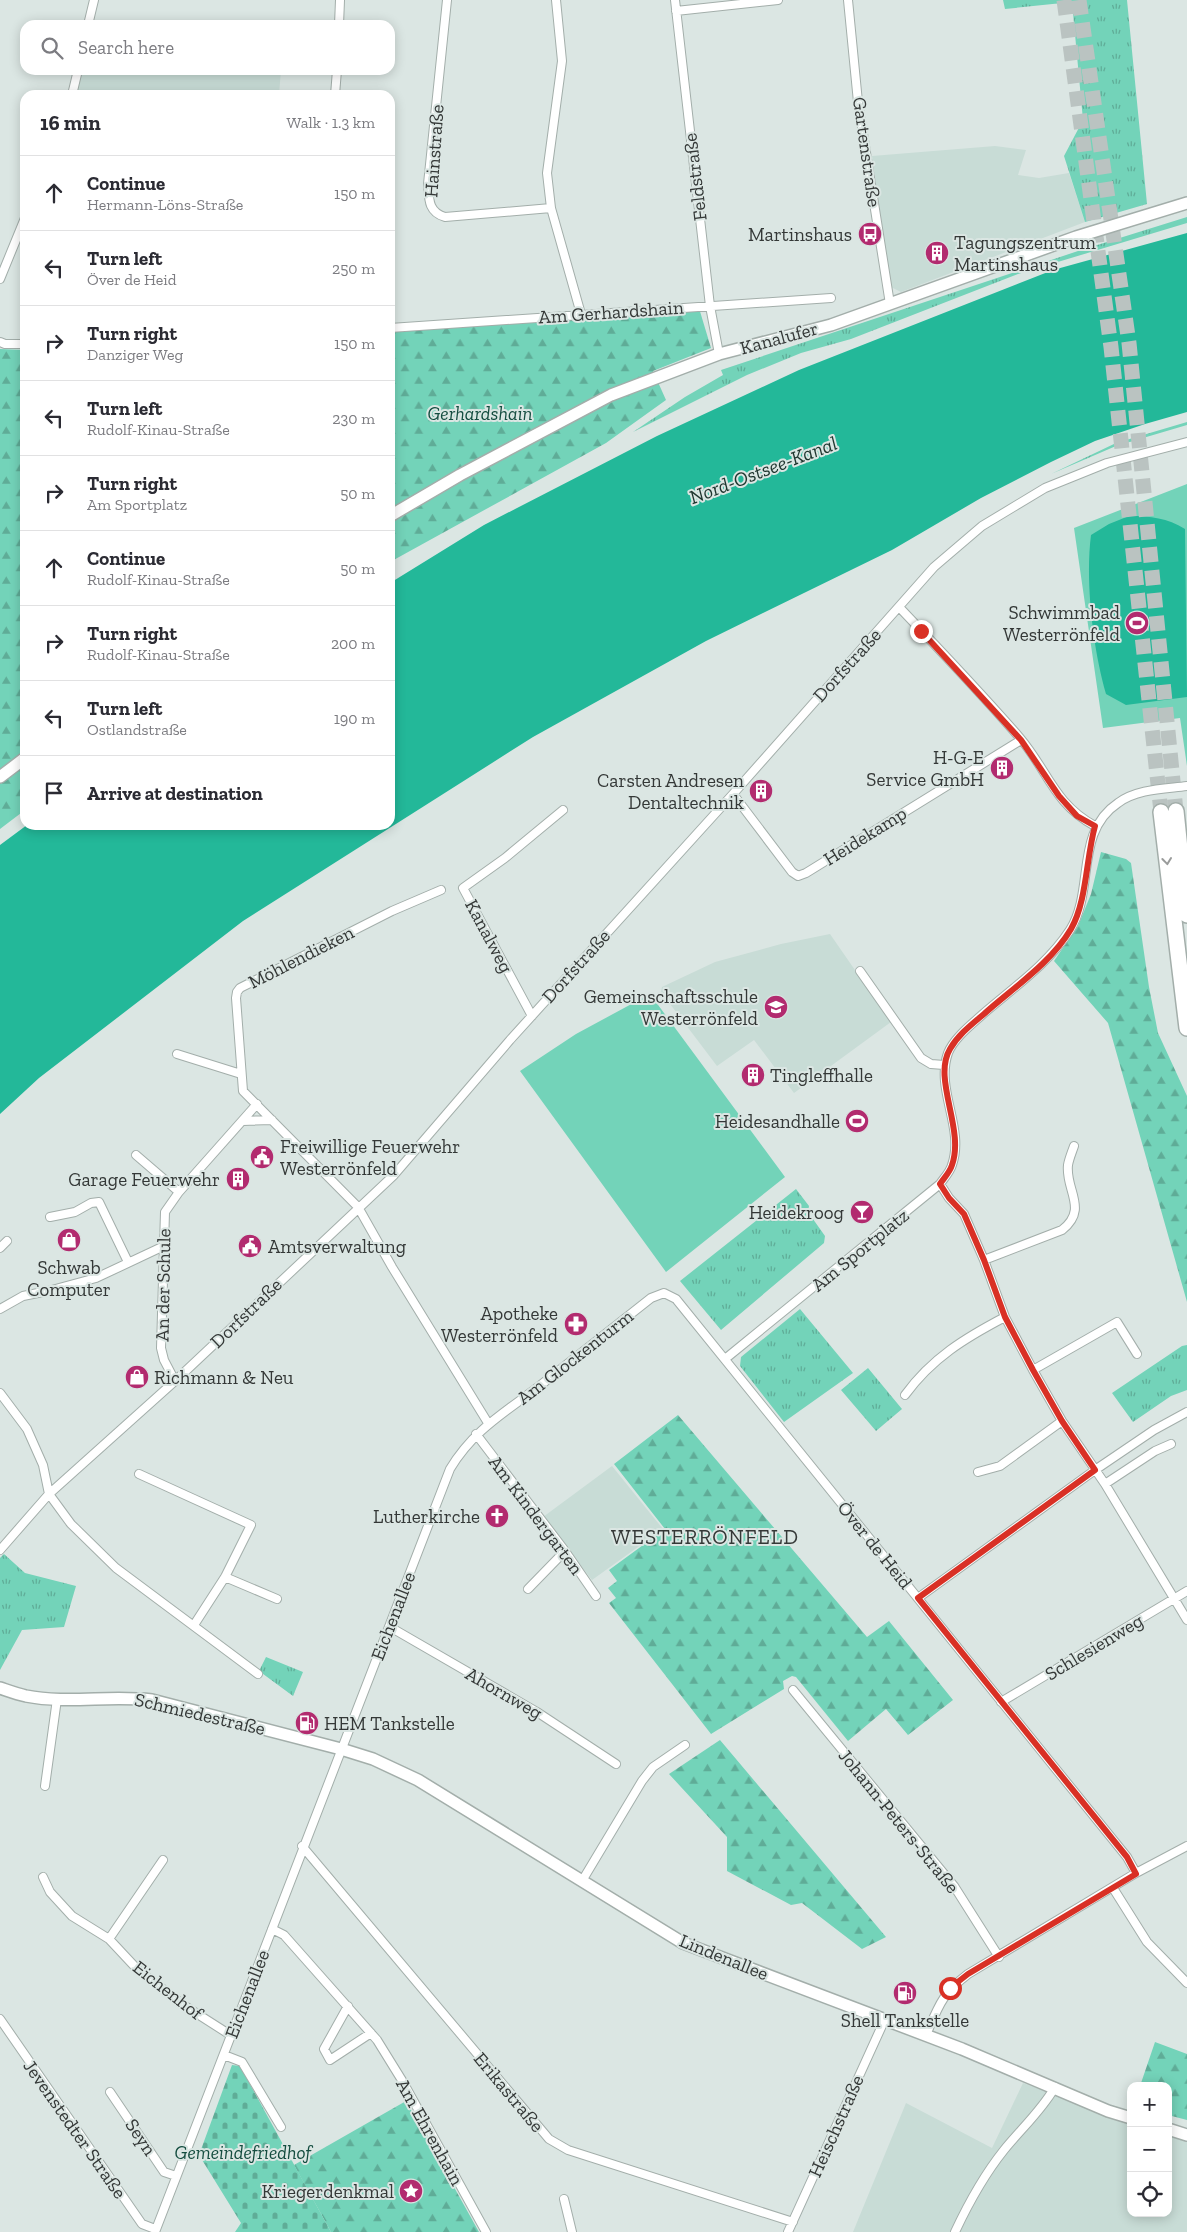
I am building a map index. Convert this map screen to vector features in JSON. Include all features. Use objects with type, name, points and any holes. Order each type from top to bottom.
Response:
[{"type":"highway","points":[[1187,915],[1168,811],[1187,1028]]},
{"type":"street","points":[[89,20],[94,0]]},
{"type":"street","points":[[339,20],[340,0]]},
{"type":"street","name":"Hainstraße","points":[[447,0],[428,184],[430,205],[437,214],[445,216],[551,208]]},
{"type":"street","points":[[556,0],[562,61],[547,173],[551,208],[580,314]]},
{"type":"street","name":"Feldstraße","points":[[675,0],[710,306],[719,354]]},
{"type":"street","points":[[676,10],[778,0]]},
{"type":"street","name":"Gartenstraße","points":[[848,0],[858,102],[890,304]]},
{"type":"street","points":[[73,90],[77,75]]},
{"type":"street","points":[[335,90],[337,75]]},
{"type":"street","name":"Kanalufer","points":[[395,513],[578,411],[611,395],[719,354],[831,325],[1076,236],[1187,203]]},
{"type":"street","points":[[0,280],[20,230]]},
{"type":"street","name":"Am Gerhardshain","points":[[395,328],[831,298]]},
{"type":"street","points":[[0,342],[20,344]]},
{"type":"street","name":"Dorfstraße","points":[[0,1550],[49,1494],[175,1381],[394,1175],[532,1016],[733,794],[925,575],[982,526],[1045,488],[1107,464],[1187,442]]},
{"type":"street","points":[[898,607],[1021,740],[1059,796],[1077,816],[1095,826]]},
{"type":"street","name":"Heidekamp","points":[[733,794],[792,872],[798,876],[814,868],[1021,740]]},
{"type":"street","points":[[0,777],[20,762]]},
{"type":"street","points":[[860,971],[921,1058],[931,1064],[944,1065],[949,1050],[964,1031],[1049,957],[1071,929],[1080,905],[1095,826],[1118,803],[1142,792],[1187,786]]},
{"type":"street","name":"Kanalweg","points":[[532,1016],[463,888],[505,858],[563,810]]},
{"type":"street","name":"Möhlendieken","points":[[358,1207],[243,1091],[237,992],[240,988],[392,911],[441,890]]},
{"type":"street","points":[[177,1054],[242,1074]]},
{"type":"street","name":"Am Sportplatz","points":[[725,1359],[940,1184],[952,1167],[956,1148],[944,1065]]},
{"type":"street","name":"An der Schule","points":[[175,1381],[164,1360],[162,1348],[164,1212],[179,1192],[256,1104]]},
{"type":"street","points":[[243,1121],[272,1120]]},
{"type":"street","points":[[984,1260],[1062,1230],[1071,1223],[1075,1212],[1068,1166],[1074,1146]]},
{"type":"street","points":[[136,1155],[179,1192]]},
{"type":"street","points":[[940,1184],[949,1198],[964,1214],[984,1260],[1005,1317],[1033,1370],[1062,1421],[1105,1484],[1187,1620]]},
{"type":"street","points":[[50,1217],[75,1212],[91,1203],[99,1202],[128,1262]]},
{"type":"street","points":[[358,1207],[392,1267],[488,1423]]},
{"type":"street","points":[[0,1248],[7,1241]]},
{"type":"street","points":[[0,1309],[23,1296],[96,1278],[164,1246]]},
{"type":"street","name":"Över de Heid","points":[[664,1292],[676,1300],[725,1359],[1127,1857],[1136,1874]]},
{"type":"street","name":"Am Glockenturm","points":[[488,1423],[532,1392],[650,1298],[664,1292]]},
{"type":"street","points":[[905,1394],[920,1374],[963,1339],[1005,1317]]},
{"type":"street","points":[[1033,1370],[1117,1322],[1137,1354]]},
{"type":"street","points":[[0,1393],[27,1429],[42,1465],[49,1494],[71,1524],[116,1568],[258,1674]]},
{"type":"street","points":[[918,1598],[1095,1470],[1154,1430],[1187,1412]]},
{"type":"street","points":[[978,1472],[1000,1466],[1062,1421]]},
{"type":"street","name":"Eichenallee","points":[[155,2231],[232,2036],[302,1846],[390,1627],[450,1469],[461,1450],[488,1423]]},
{"type":"street","name":"Am Kindergarten","points":[[476,1434],[565,1551],[596,1596]]},
{"type":"street","points":[[1105,1484],[1155,1451],[1172,1444]]},
{"type":"street","points":[[139,1474],[251,1525],[225,1577],[194,1625]]},
{"type":"street","points":[[528,1589],[565,1551]]},
{"type":"street","points":[[225,1577],[277,1600]]},
{"type":"street","name":"Schlesienweg","points":[[1001,1702],[1187,1591]]},
{"type":"street","name":"Ahornweg","points":[[390,1627],[537,1712],[616,1764]]},
{"type":"street","name":"Schmiedestraße","points":[[0,1688],[27,1696],[57,1699],[129,1697],[152,1700],[341,1748]]},
{"type":"street","name":"Johann-Peters-Straße","points":[[793,1690],[954,1886],[998,1957]]},
{"type":"street","points":[[45,1786],[57,1699]]},
{"type":"street","points":[[582,1881],[642,1781],[654,1768],[685,1745]]},
{"type":"street","name":"Lindenallee","points":[[341,1748],[373,1759],[418,1780],[683,1943],[926,2035],[1055,2087],[1108,2111],[1127,2117]]},
{"type":"street","name":"Erikastraße","points":[[302,1846],[549,2139],[568,2150],[792,2222]]},
{"type":"street","points":[[926,2035],[941,2001],[950,1988],[968,1974],[1136,1874],[1187,1846]]},
{"type":"street","points":[[109,1939],[164,1860]]},
{"type":"street","name":"Eichenhof","points":[[43,1877],[50,1892],[72,1916],[109,1939],[138,1970],[186,2006],[232,2036]]},
{"type":"street","points":[[1113,1888],[1147,1942],[1187,1983]]},
{"type":"street","name":"Am Ehrenhain","points":[[272,1929],[284,1935],[371,2034],[403,2082],[486,2232]]},
{"type":"street","points":[[348,2006],[324,2049],[330,2060],[371,2034]]},
{"type":"street","name":"Jevenstedter Straße","points":[[0,2019],[142,2224],[155,2231]]},
{"type":"street","name":"Heischstraße","points":[[788,2232],[885,2019]]},
{"type":"street","name":"Eichenallee","points":[[224,2055],[242,2062],[281,2127]]},
{"type":"street","points":[[956,2232],[973,2194],[1003,2151],[1049,2098],[1055,2087]]},
{"type":"street","name":"Seyn","points":[[110,2092],[164,2172],[176,2176]]},
{"type":"street","points":[[1172,2130],[1187,2134]]},
{"type":"street","points":[[564,2199],[572,2232]]},
{"type":"shaded area","points":[[81,75],[281,75],[279,90],[77,90]]},
{"type":"shaded area","name":"Tagungszentrum Martinshaus","points":[[995,146],[1026,150],[1018,175],[1039,178],[1069,173],[1085,222],[901,292],[891,287],[872,156]]},
{"type":"shaded area","name":"Gemeinschaftsschule Westerrönfeld","points":[[830,934],[891,1022],[794,1093],[754,1040],[717,1066],[661,992],[662,987],[715,962],[781,944]]},
{"type":"shaded area","points":[[612,1466],[663,1529],[592,1580],[543,1517]]},
{"type":"shaded area","points":[[1023,2083],[1127,2122],[1127,2217],[1172,2217],[1172,2137],[1187,2142],[1187,2232],[853,2232],[906,2103],[992,2148]]},
{"type":"green space","points":[[1003,0],[1127,0],[1147,204],[1085,222],[1064,156],[1083,120],[1072,2],[1005,9]]},
{"type":"green space","points":[[1187,217],[1187,223],[1018,274],[851,339],[801,353],[747,375],[633,432],[685,397],[723,375],[721,370],[1078,251]]},
{"type":"green space","name":"Gerhardshain","points":[[699,308],[711,348],[653,371],[666,400],[606,443],[395,559],[395,332]]},
{"type":"green space","points":[[0,349],[20,350],[20,814],[0,829]]},
{"type":"green space","points":[[1187,422],[1187,425],[1116,446],[1051,474],[1116,443]]},
{"type":"green space","name":"Schwimmbad Westerrönfeld","points":[[1187,484],[1187,766],[1180,718],[1103,728],[1074,528]]},
{"type":"green space","points":[[1101,852],[1126,859],[1131,863],[1149,987],[1158,1033],[1187,1096],[1187,1302],[1108,1023],[1054,961],[1078,926],[1091,894]]},
{"type":"green space","points":[[650,994],[785,1177],[666,1272],[520,1071],[576,1034]]},
{"type":"green space","points":[[796,1189],[809,1206],[808,1212],[825,1236],[824,1243],[721,1330],[680,1281]]},
{"type":"green space","points":[[800,1309],[853,1373],[784,1422],[740,1366],[741,1357]]},
{"type":"green space","points":[[1187,1345],[1187,1390],[1171,1396],[1133,1422],[1112,1393],[1182,1346]]},
{"type":"green space","points":[[868,1368],[902,1409],[876,1431],[841,1390]]},
{"type":"green space","points":[[678,1415],[867,1637],[889,1621],[953,1700],[908,1735],[886,1709],[848,1741],[796,1677],[792,1676],[783,1681],[784,1689],[711,1734],[609,1603],[616,1598],[608,1588],[617,1581],[609,1570],[665,1529],[614,1464]]},
{"type":"green space","points":[[4,1554],[25,1573],[76,1586],[64,1627],[22,1630],[0,1670],[0,1558]]},
{"type":"green space","points":[[266,1657],[303,1672],[293,1696],[259,1671]]},
{"type":"green space","points":[[720,1740],[886,1937],[862,1949],[802,1903],[791,1905],[727,1871],[727,1837],[669,1774]]},
{"type":"green space","points":[[1155,2042],[1187,2054],[1187,2120],[1172,2116],[1172,2082],[1141,2082]]},
{"type":"green space","name":"Gemeindefriedhof","points":[[232,2065],[240,2066],[331,2232],[235,2232],[241,2223],[199,2155]]},
{"type":"green space","points":[[406,2101],[479,2232],[331,2232],[294,2165]]},
{"type":"water","name":"Nord-Ostsee-Kanal","points":[[1187,233],[1187,412],[1095,441],[981,498],[892,550],[706,641],[533,737],[395,825],[395,580],[484,525],[657,436],[799,370],[1053,270]]},
{"type":"water","name":"Schwimmbad Westerrönfeld","points":[[1129,516],[1158,518],[1172,522],[1185,529],[1187,697],[1126,705],[1106,694],[1097,657],[1091,615],[1089,553],[1091,535],[1109,524]]},
{"type":"water","points":[[20,830],[386,830],[243,921],[39,1078],[0,1114],[0,845]]},
{"type":"tunnel","points":[[1064,0],[1111,347],[1161,812]]},
{"type":"tunnel","points":[[1079,0],[1129,343],[1176,811]]},
{"type":"place","name":"Martinshaus","points":[[870,234]]},
{"type":"place","name":"Tagungszentrum Martinshaus","points":[[937,253]]},
{"type":"place","name":"Schwimmbad Westerrönfeld","points":[[1137,623]]},
{"type":"place","name":"H-G-E Service GmbH","points":[[1002,768]]},
{"type":"place","name":"Carsten Andresen Dentaltechnik","points":[[761,791]]},
{"type":"place","name":"Gemeinschaftsschule Westerrönfeld","points":[[776,1007]]},
{"type":"place","name":"Tingleffhalle","points":[[753,1075]]},
{"type":"place","name":"Heidesandhalle","points":[[857,1121]]},
{"type":"place","name":"Freiwillige Feuerwehr Westerrönfeld","points":[[262,1157]]},
{"type":"place","name":"Garage Feuerwehr","points":[[238,1179]]},
{"type":"place","name":"Heidekroog","points":[[862,1212]]},
{"type":"place","name":"Schwab Computer","points":[[69,1240]]},
{"type":"place","name":"Amtsverwaltung","points":[[250,1246]]},
{"type":"place","name":"Apotheke Westerrönfeld","points":[[576,1324]]},
{"type":"place","name":"Richmann & Neu","points":[[137,1377]]},
{"type":"place","name":"Lutherkirche","points":[[497,1516]]},
{"type":"place","name":"HEM Tankstelle","points":[[307,1723]]},
{"type":"place","name":"Shell Tankstelle","points":[[905,1993]]},
{"type":"place","name":"Kriegerdenkmal","points":[[411,2191]]},
{"type":"district","name":"WESTERRÖNFELD","points":[[705,1536]]},
{"type":"route","points":[[921,631],[1021,740],[1059,796],[1077,816],[1095,826],[1080,905],[1071,929],[1049,957],[964,1031],[949,1050],[944,1065],[956,1148],[952,1167],[940,1184],[949,1198],[964,1214],[984,1260],[1005,1317],[1033,1370],[1062,1421],[1095,1470],[918,1598],[1127,1857],[1136,1874],[968,1974],[950,1988]]}]
